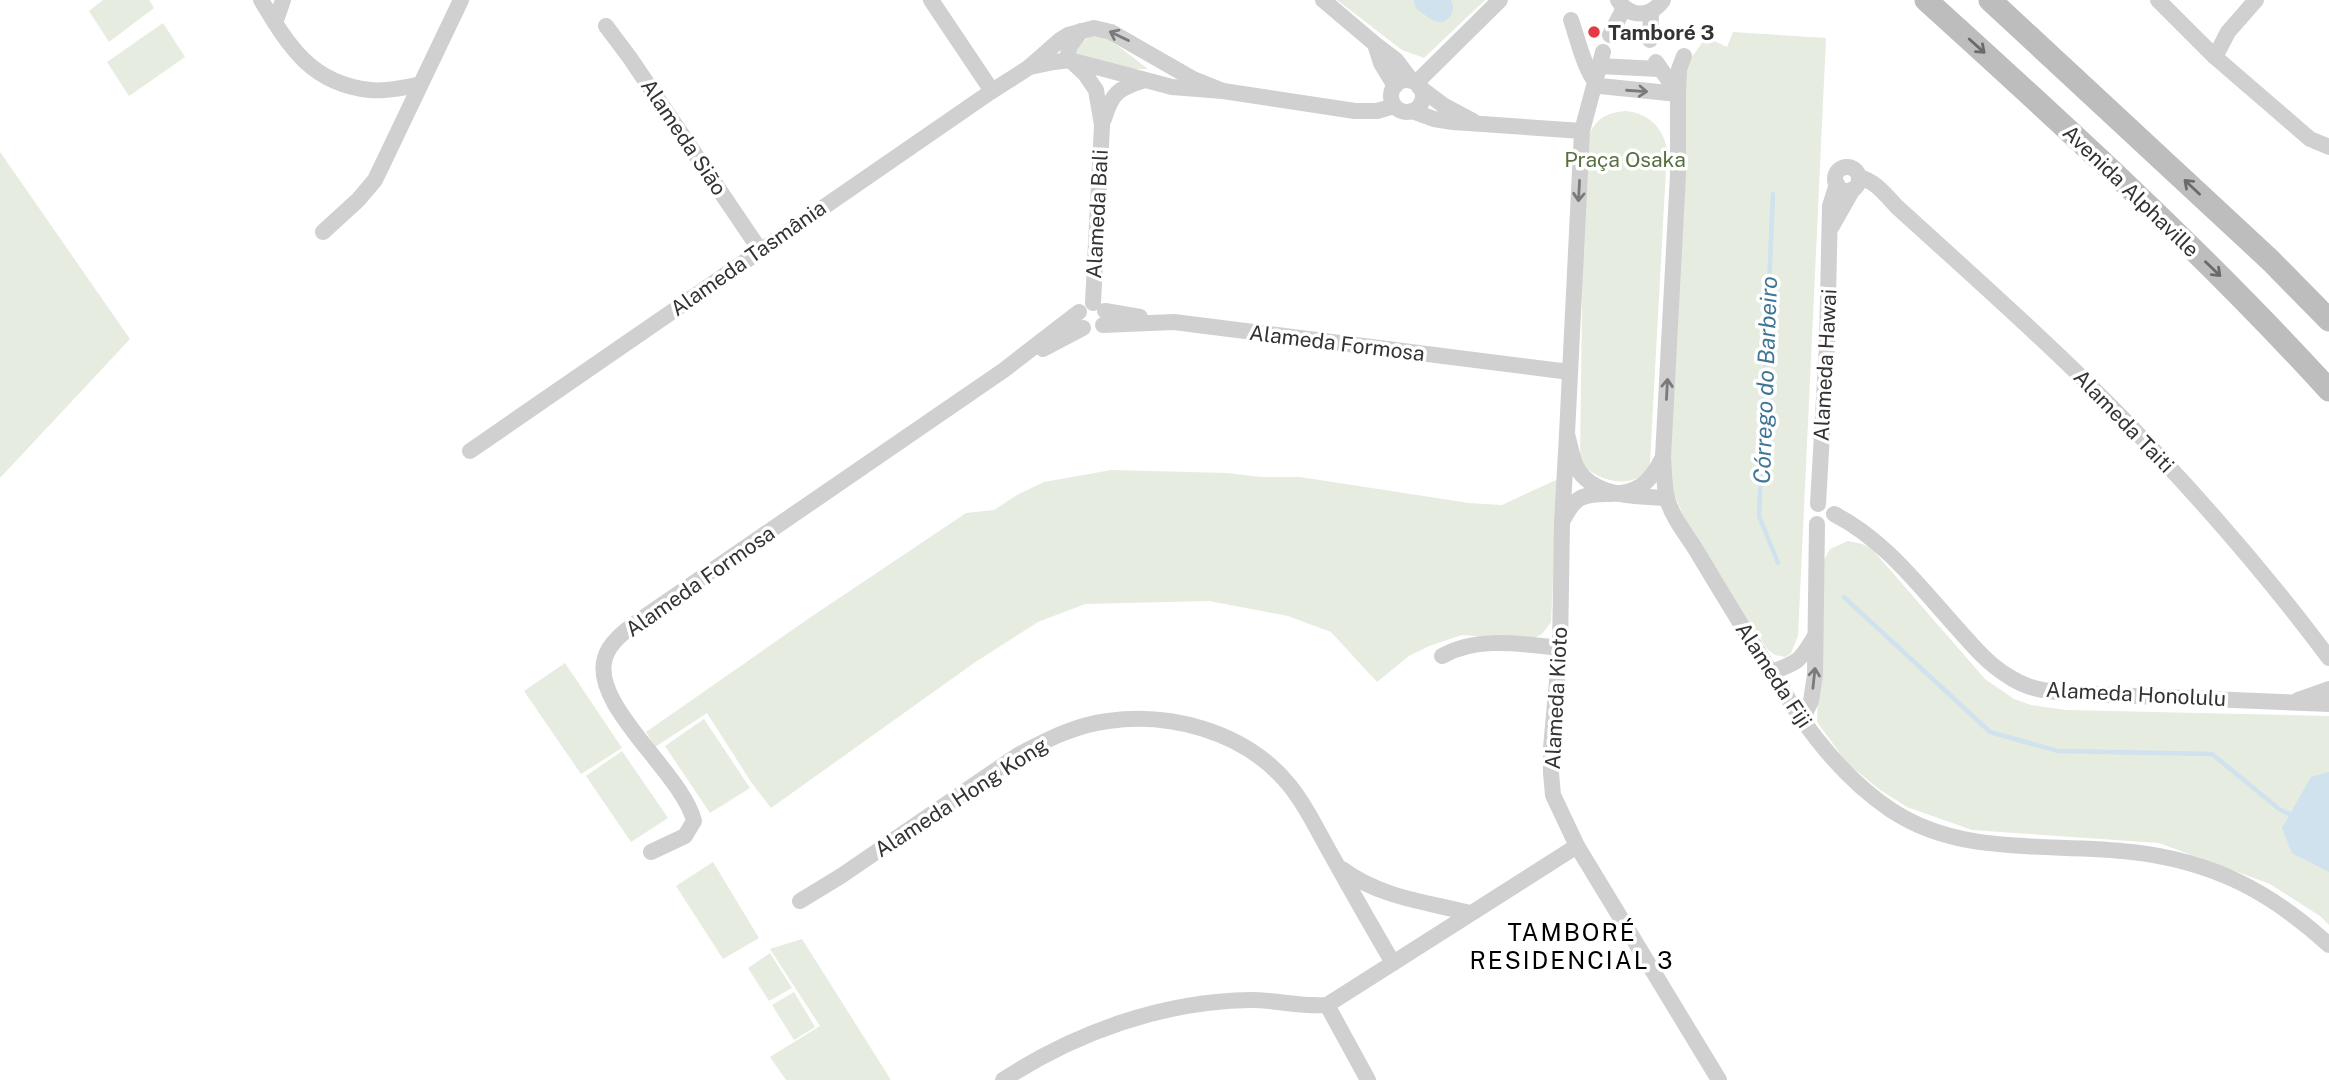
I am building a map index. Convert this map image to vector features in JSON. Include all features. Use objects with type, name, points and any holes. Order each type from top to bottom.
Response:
[{"type":"main road","name":"Avenida Alphaville","points":[[1926,0],[2230,285],[2329,390]]},
{"type":"main road","name":"Avenida Alphaville","points":[[1990,0],[2270,260],[2329,320]]},
{"type":"street","points":[[261,0],[302,57],[316,71],[336,83],[372,90],[419,85]]},
{"type":"street","points":[[275,23],[283,0]]},
{"type":"street","points":[[323,232],[359,200],[374,180],[461,0]]},
{"type":"street","points":[[931,0],[992,90]]},
{"type":"street","points":[[1323,0],[1396,60],[1416,84],[1450,109],[1479,124]]},
{"type":"street","points":[[1416,84],[1500,0]]},
{"type":"street","points":[[2158,0],[2216,57],[2310,139],[2329,147]]},
{"type":"street","points":[[2216,57],[2228,32],[2256,0]]},
{"type":"street","points":[[1610,35],[1621,4],[1637,14],[1657,6]]},
{"type":"street","points":[[1650,40],[1657,6]]},
{"type":"street","points":[[1571,20],[1588,70],[1596,84],[1605,88],[1678,94]]},
{"type":"street","name":"Alameda Sião","points":[[606,26],[760,250]]},
{"type":"street","name":"Alameda Tasmânia","points":[[470,451],[992,90],[1028,68],[1060,40],[1094,28],[1111,32],[1193,79],[1223,91]]},
{"type":"street","points":[[1081,31],[1069,47],[1068,55],[1070,61],[1096,90],[1102,125]]},
{"type":"street","points":[[1375,44],[1401,111],[1412,111],[1434,119],[1479,124],[1582,131]]},
{"type":"street","points":[[1102,125],[1110,102],[1117,92],[1126,85],[1152,77],[1157,66],[1153,56]]},
{"type":"street","name":"Alameda Fiji","points":[[1684,56],[1679,69],[1678,174],[1663,457],[1667,498],[1679,523],[1815,739],[1865,791],[1893,812],[1923,827],[1950,837],[1981,843],[2169,857],[2253,888],[2284,906],[2329,945]]},
{"type":"street","name":"Alameda Kioto","points":[[1678,94],[1658,65],[1601,59],[1582,131],[1562,523],[1560,648],[1551,773],[1553,794],[1577,846],[1719,1080]]},
{"type":"street","name":"Alameda Tasmânia","points":[[1028,68],[1070,61],[1172,87],[1223,91],[1367,111],[1393,95]]},
{"type":"street","points":[[1393,95],[1401,81],[1416,84]]},
{"type":"street","points":[[1412,111],[1417,109],[1422,101],[1416,84]]},
{"type":"street","name":"Alameda Bali","points":[[1092,316],[1102,125]]},
{"type":"street","name":"Alameda Hawai","points":[[1818,504],[1832,226],[1830,206],[1837,184],[1837,172],[1845,167],[1854,169],[1856,184],[1832,226]]},
{"type":"street","name":"Alameda Taiti","points":[[1856,184],[1871,182],[2063,360],[2157,454],[2255,565],[2329,658]]},
{"type":"street","name":"Alameda Formosa","points":[[651,852],[685,836],[694,821],[679,789],[616,705],[603,670],[605,656],[610,648],[637,622],[1004,370],[1092,316],[1174,323],[1570,372]]},
{"type":"street","name":"Alameda Kioto","points":[[1567,434],[1577,467],[1583,476],[1606,490],[1623,494]]},
{"type":"street","points":[[1623,494],[1645,483],[1658,468],[1663,457]]},
{"type":"street","points":[[1562,523],[1573,505],[1592,494],[1667,498]]},
{"type":"street","points":[[1802,720],[1811,701],[1816,633],[1817,524],[1811,515],[1812,509],[1818,504],[1829,505],[1834,514],[1829,524],[1817,524]]},
{"type":"street","name":"Alameda Honolulu","points":[[1834,514],[1868,535],[1890,554],[1976,649],[2007,676],[2024,685],[2040,691],[2064,693],[2329,704]]},
{"type":"street","points":[[1771,672],[1793,664],[1803,656],[1816,633]]},
{"type":"street","points":[[1441,656],[1471,644],[1560,648]]},
{"type":"street","name":"Alameda Honolulu","points":[[2296,701],[2329,689]]},
{"type":"street","name":"Alameda Hong Kong","points":[[800,901],[1009,761],[1049,739],[1107,721],[1165,720],[1198,727],[1225,737],[1250,751],[1282,776],[1393,962]]},
{"type":"street","points":[[1003,1080],[1089,1034],[1176,1008],[1252,1000],[1327,1005],[1577,846]]},
{"type":"street","points":[[1337,866],[1355,879],[1380,891],[1470,914]]},
{"type":"street","points":[[1369,924],[1372,900],[1380,891]]},
{"type":"street","points":[[1327,1005],[1368,1080]]},
{"type":"green space","points":[[103,0],[149,0],[154,8],[109,42],[89,11]]},
{"type":"green space","points":[[1337,0],[1485,0],[1424,58],[1402,50]]},
{"type":"green space","points":[[163,23],[185,57],[129,96],[107,62]]},
{"type":"green space","points":[[1733,32],[1826,38],[1798,636],[1791,653],[1785,657],[1775,655],[1767,649],[1690,530],[1674,495],[1670,478],[1685,74],[1687,64],[1706,37],[1727,47]]},
{"type":"green space","points":[[1092,36],[1109,39],[1148,69],[1131,69],[1076,53],[1075,46]]},
{"type":"green space","name":"Praça Osaka","points":[[1625,111],[1641,115],[1653,123],[1662,134],[1667,150],[1650,463],[1637,478],[1617,481],[1596,475],[1580,462],[1584,150],[1597,122],[1608,115]]},
{"type":"green space","points":[[0,152],[130,339],[0,478]]},
{"type":"green space","points":[[1111,470],[1300,477],[1469,503],[1502,505],[1558,479],[1551,622],[1542,634],[1531,640],[1462,635],[1429,646],[1409,656],[1377,682],[1331,632],[1288,616],[1209,601],[1085,604],[1038,622],[974,663],[771,808],[707,713],[655,747],[646,732],[966,513],[994,510],[1044,482]]},
{"type":"green space","points":[[1848,541],[1871,548],[1985,679],[2014,699],[2031,705],[2066,710],[2329,716],[2329,925],[2320,916],[2270,884],[2159,843],[1972,830],[1907,807],[1880,790],[1847,763],[1817,722],[1823,562],[1830,549]]},
{"type":"green space","points":[[565,663],[622,748],[581,774],[524,691]]},
{"type":"green space","points":[[704,719],[750,788],[710,813],[665,746]]},
{"type":"green space","points":[[622,751],[668,818],[631,842],[586,776]]},
{"type":"green space","points":[[713,862],[759,938],[723,959],[676,886]]},
{"type":"green space","points":[[802,939],[891,1080],[786,1080],[770,1057],[820,1026],[770,949]]},
{"type":"green space","points":[[770,953],[792,988],[769,1001],[748,968]]},
{"type":"green space","points":[[794,992],[815,1027],[794,1040],[772,1005]]},
{"type":"water","points":[[2329,772],[2329,872],[2292,853],[2282,828],[2311,777]]},
{"type":"waterway","name":"Córrego do Barbeiro","points":[[1428,0],[1439,8]]},
{"type":"waterway","name":"Córrego do Barbeiro","points":[[1773,194],[1759,516],[1778,563]]},
{"type":"waterway","name":"Córrego do Barbeiro","points":[[1844,597],[1990,732],[2058,751],[2212,754],[2279,809],[2292,815]]},
{"type":"place","name":"Tamboré 3","points":[[1594,32]]},
{"type":"district","name":"TAMBORÉ RESIDENCIAL 3","points":[[1572,946]]}]
